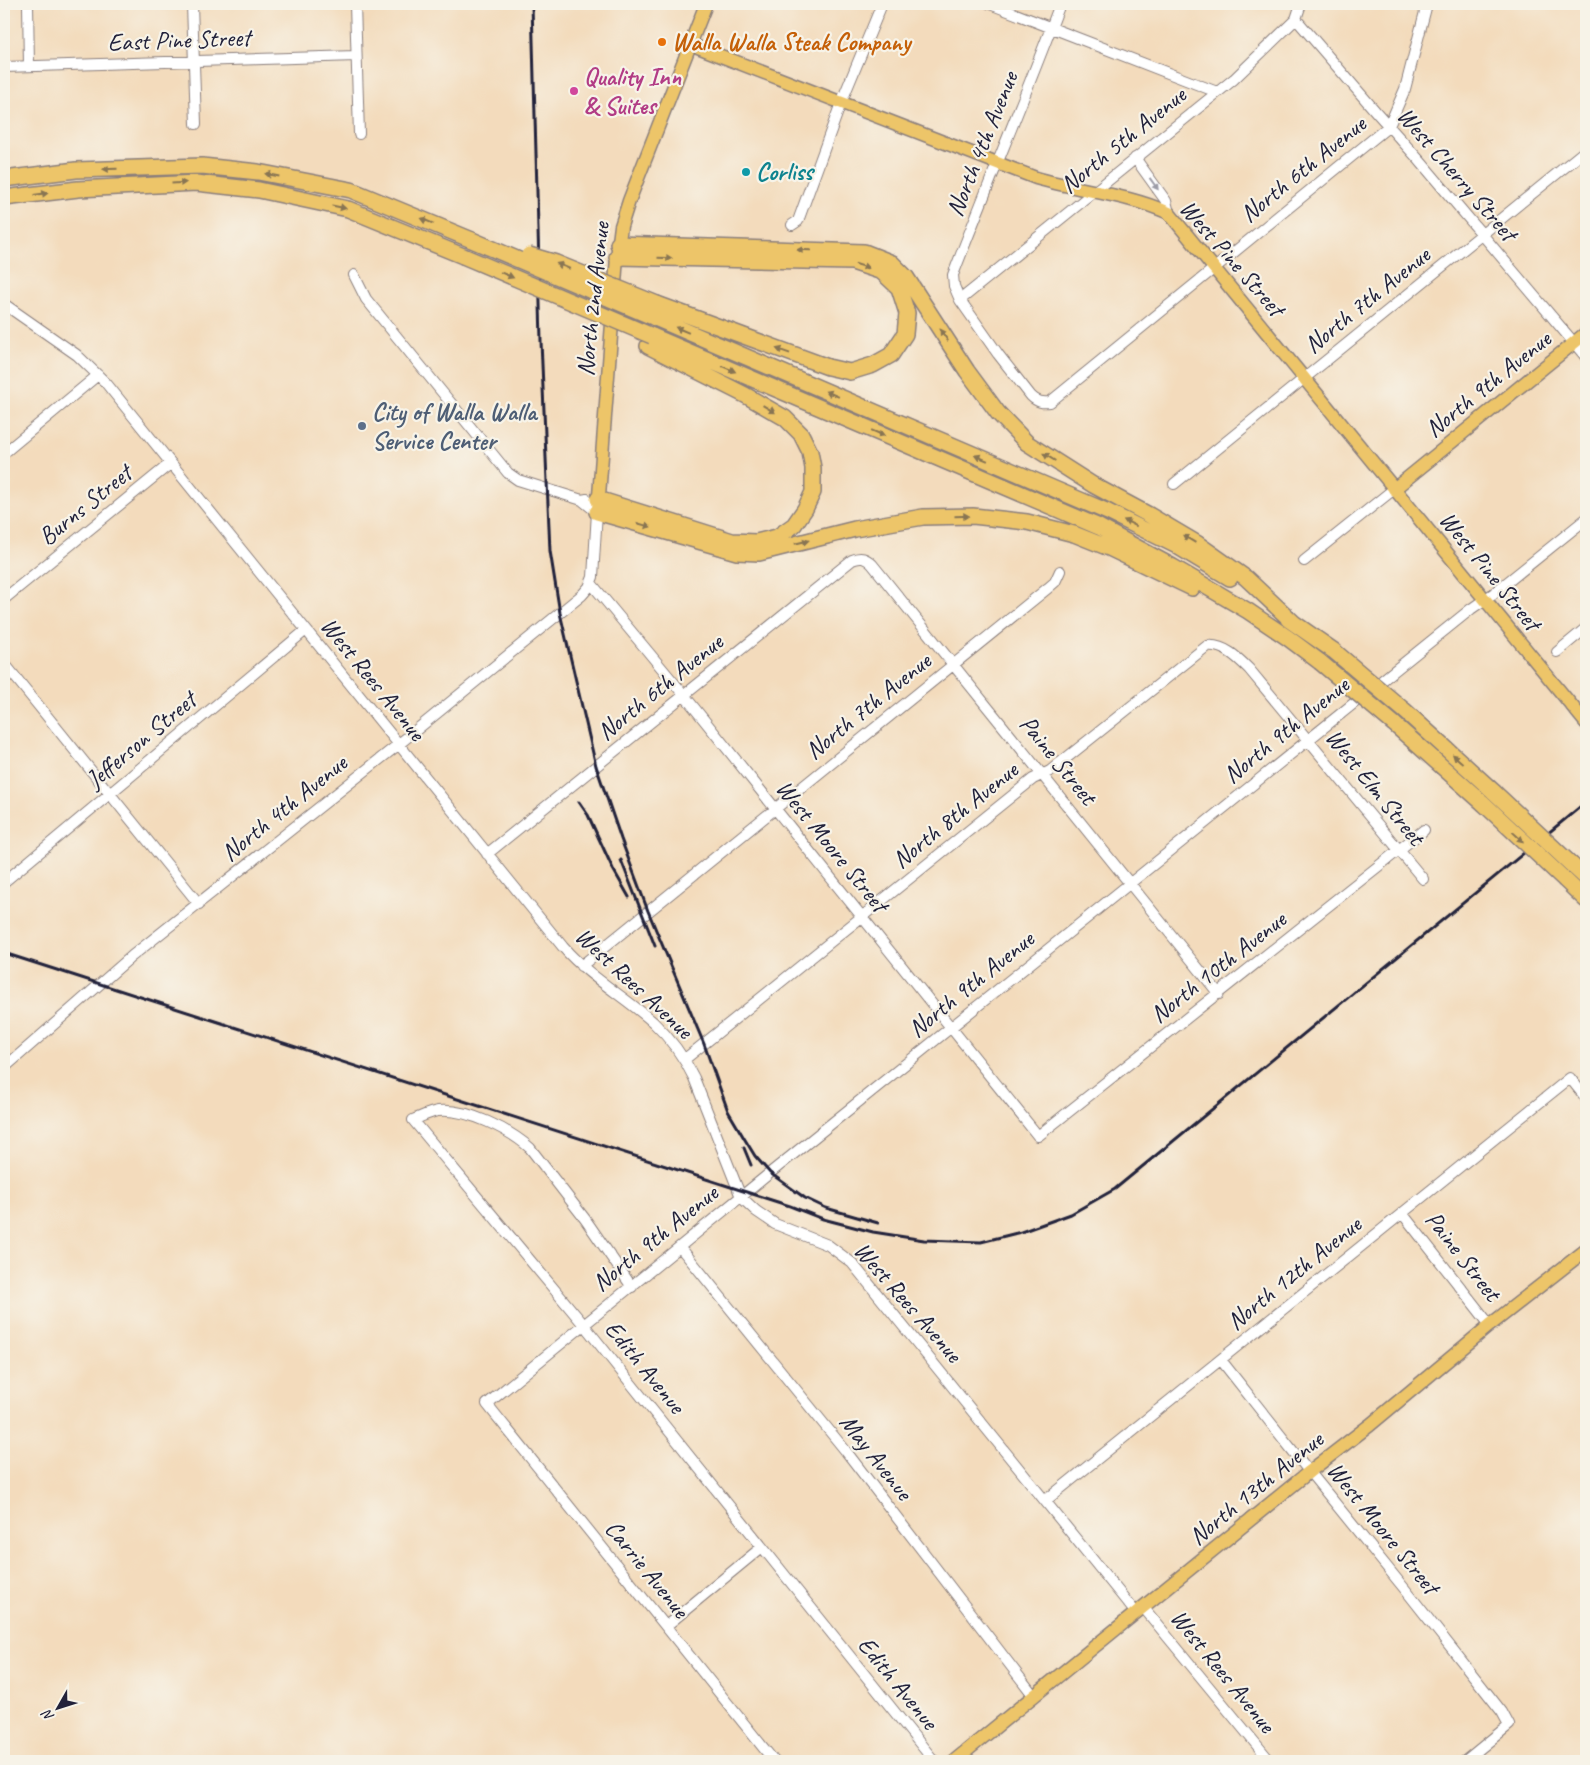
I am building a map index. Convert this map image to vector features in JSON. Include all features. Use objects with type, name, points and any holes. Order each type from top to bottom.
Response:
[{"type":"highway","points":[[4,177],[76,170],[202,166],[258,172],[351,190],[472,240],[655,311],[1108,512],[1177,546],[1246,587],[1334,651],[1405,711],[1586,878]]},
{"type":"highway","points":[[4,198],[78,189],[196,182],[259,190],[348,209],[564,299],[650,341],[785,418],[801,434],[810,452],[813,468],[813,492],[805,509],[794,525],[777,537],[756,542],[732,541],[598,505]]},
{"type":"highway","points":[[617,250],[852,262],[882,272],[898,288],[907,313],[905,334],[891,355],[873,365],[850,372],[828,368],[655,311]]},
{"type":"highway","points":[[617,250],[864,252],[892,263],[906,276],[967,372],[998,413],[1027,443],[1093,484],[1198,544],[1246,578],[1295,624]]},
{"type":"highway","points":[[650,341],[1099,527],[1248,611],[1320,662],[1394,724],[1483,803],[1586,900]]},
{"type":"highway","points":[[598,505],[738,552],[759,553],[855,529],[923,517],[973,516],[1027,522],[1074,534],[1109,548],[1187,586],[1247,622],[1288,638]]},
{"type":"main road","name":"North 2nd Avenue","points":[[598,505],[617,250],[629,201],[706,4]]},
{"type":"main road","name":"West Pine Street","points":[[690,44],[997,164],[1054,184],[1134,199],[1169,213],[1216,268],[1484,600],[1586,723]]},
{"type":"main road","name":"North 9th Avenue","points":[[1394,489],[1586,333]]},
{"type":"main road","name":"North 13th Avenue","points":[[954,1761],[1309,1472],[1370,1425],[1490,1325],[1586,1250]]},
{"type":"street","points":[[28,4],[30,66]]},
{"type":"street","points":[[192,4],[196,124]]},
{"type":"street","points":[[355,4],[359,134]]},
{"type":"street","points":[[792,225],[798,221],[841,103],[882,4]]},
{"type":"street","points":[[990,4],[1217,92]]},
{"type":"street","name":"North 4th Avenue","points":[[960,300],[954,286],[953,275],[1026,95],[1060,4]]},
{"type":"street","name":"North 5th Avenue","points":[[960,300],[1234,79],[1296,18],[1301,4]]},
{"type":"street","name":"North 6th Avenue","points":[[960,300],[998,354],[1031,396],[1036,401],[1050,402],[1390,126],[1405,89],[1427,4]]},
{"type":"street","name":"West Cherry Street","points":[[1296,18],[1586,357]]},
{"type":"street","name":"East Pine Street","points":[[4,66],[356,56]]},
{"type":"street","name":"North 7th Avenue","points":[[1174,484],[1586,150]]},
{"type":"street","points":[[1135,158],[1166,201],[1169,213]]},
{"type":"street","points":[[354,275],[366,299],[508,473],[518,480],[598,505]]},
{"type":"street","name":"West Rees Avenue","points":[[4,304],[64,345],[98,375],[553,936],[580,966],[663,1032],[685,1059],[742,1197],[765,1218],[787,1230],[828,1245],[852,1264],[1045,1500],[1270,1761]]},
{"type":"street","points":[[4,453],[98,375]]},
{"type":"street","name":"Burns Street","points":[[4,599],[171,463]]},
{"type":"street","points":[[1304,562],[1394,489]]},
{"type":"street","name":"North 2nd Avenue","points":[[591,583],[594,567],[598,505]]},
{"type":"street","name":"North 9th Avenue","points":[[487,1404],[1309,740],[1484,600],[1585,524]]},
{"type":"street","name":"North 6th Avenue","points":[[487,854],[852,560],[861,557]]},
{"type":"street","name":"Paine Street","points":[[861,557],[872,564],[954,664],[1218,994]]},
{"type":"street","name":"North 7th Avenue","points":[[580,966],[1048,588],[1055,582],[1060,571]]},
{"type":"street","name":"North 4th Avenue","points":[[4,1068],[126,960],[399,744],[577,599],[587,590],[591,583]]},
{"type":"street","name":"West Moore Street","points":[[591,583],[684,695],[1038,1136]]},
{"type":"street","points":[[1557,652],[1586,628]]},
{"type":"street","name":"Jefferson Street","points":[[4,882],[306,630]]},
{"type":"street","name":"West Elm Street","points":[[1207,646],[1214,645],[1224,649],[1249,668],[1423,879]]},
{"type":"street","name":"North 8th Avenue","points":[[685,1059],[1033,778],[1050,772],[1207,646]]},
{"type":"street","points":[[4,663],[199,904]]},
{"type":"street","name":"North 10th Avenue","points":[[1038,1136],[1424,830]]},
{"type":"street","name":"North 12th Avenue","points":[[1045,1500],[1570,1078],[1586,1098]]},
{"type":"street","name":"Edith Avenue","points":[[632,1287],[585,1219],[530,1148],[522,1141],[474,1117],[451,1111],[436,1111],[413,1120],[584,1325],[934,1761]]},
{"type":"street","name":"Paine Street","points":[[1402,1213],[1490,1325]]},
{"type":"street","name":"May Avenue","points":[[680,1247],[845,1450],[1034,1696]]},
{"type":"street","name":"West Moore Street","points":[[1221,1360],[1309,1472],[1494,1700],[1509,1726],[1465,1761]]},
{"type":"street","name":"Carrie Avenue","points":[[487,1404],[774,1761]]},
{"type":"street","points":[[666,1626],[762,1547]]},
{"type":"railway","points":[[532,4],[541,341],[550,551],[560,613],[596,766],[648,911],[704,1044],[728,1111],[755,1156],[770,1173],[805,1198],[826,1208],[878,1223]]},
{"type":"railway","points":[[579,802],[588,815],[613,869],[629,897]]},
{"type":"railway","points":[[4,953],[790,1206],[823,1219],[873,1232],[924,1240],[981,1242],[1021,1232],[1071,1214],[1115,1189],[1586,802]]},
{"type":"railway","points":[[621,860],[655,946]]},
{"type":"railway","points":[[744,1148],[751,1165]]},
{"type":"place","name":"Walla Walla Steak Company","points":[[662,42]]},
{"type":"place","name":"Quality Inn & Suites","points":[[574,91]]},
{"type":"place","name":"Corliss","points":[[746,172]]},
{"type":"place","name":"City of Walla Walla Service Center","points":[[362,426]]}]
